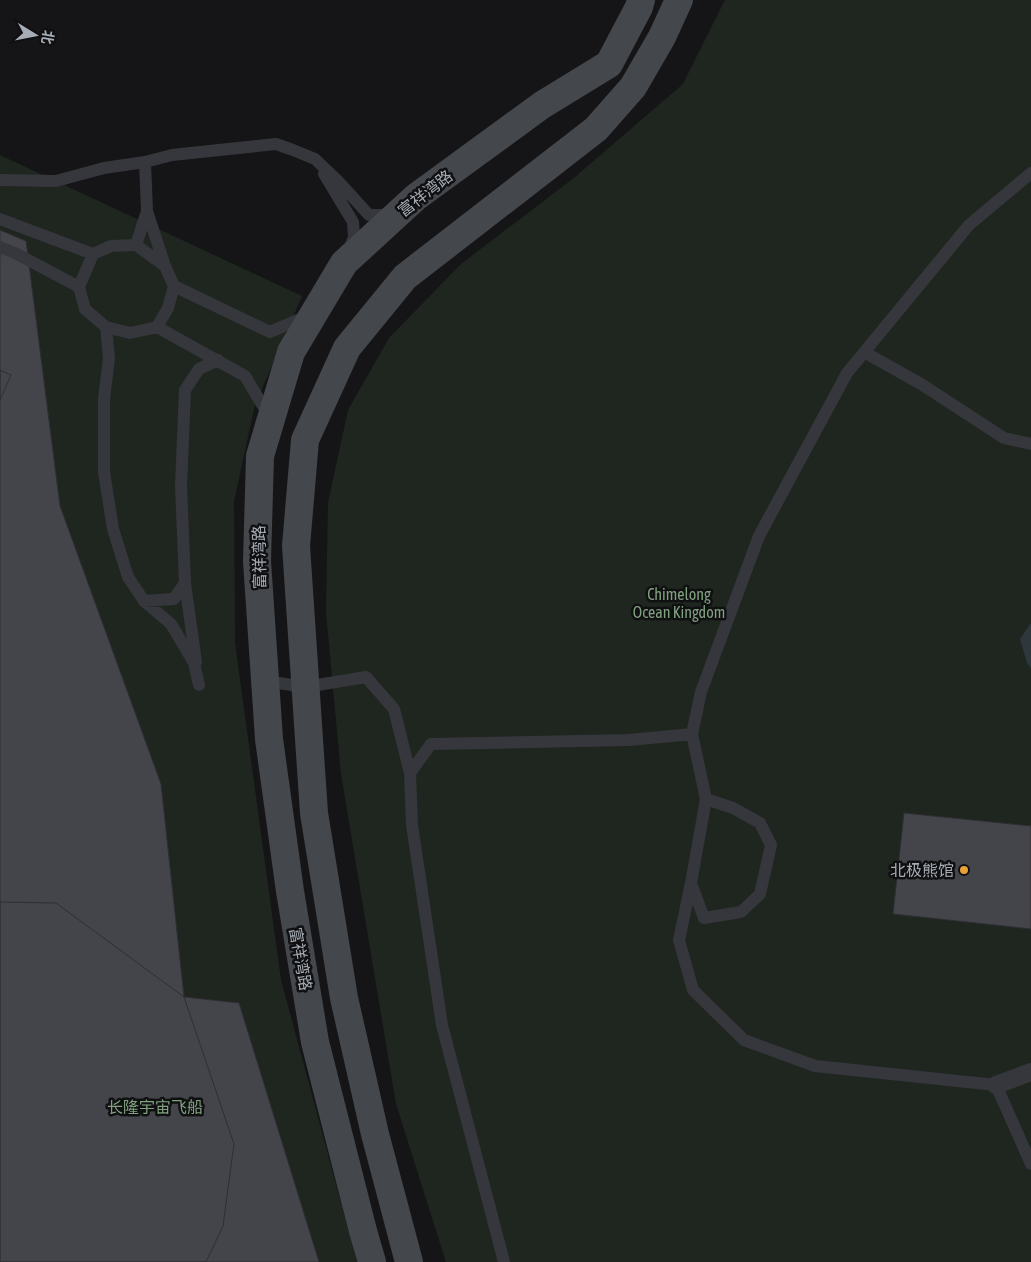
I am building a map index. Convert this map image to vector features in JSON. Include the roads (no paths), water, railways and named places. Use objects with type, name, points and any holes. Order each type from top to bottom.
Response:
[{"type":"main road","name":"富祥湾路","points":[[372,1262],[315,1042],[288,882],[269,740],[257,561],[260,456],[290,352],[344,263],[416,197],[542,105],[609,64],[641,0]]},
{"type":"main road","points":[[409,1262],[375,1134],[344,998],[314,813],[296,546],[305,440],[347,348],[405,277],[596,129],[633,87],[662,37],[679,0]]},
{"type":"street","points":[[996,1085],[1031,1072]]},
{"type":"lane","points":[[0,180],[56,181],[104,168],[145,162],[172,155],[276,144],[315,159],[369,214],[396,215]]},
{"type":"lane","points":[[315,159],[353,222],[354,236],[344,263]]},
{"type":"lane","points":[[145,162],[147,211],[165,266],[174,286],[168,308],[157,327]]},
{"type":"lane","points":[[1031,173],[969,225],[847,373],[759,536],[701,692],[692,734],[706,799],[679,940],[693,990],[744,1040],[815,1066],[996,1085],[1031,1164]]},
{"type":"lane","points":[[136,245],[147,211]]},
{"type":"lane","points":[[0,219],[93,254]]},
{"type":"lane","points":[[165,266],[136,245],[111,246],[93,254],[79,287],[85,309],[106,327],[130,333],[157,327],[218,360],[245,376],[271,419]]},
{"type":"lane","points":[[0,247],[79,287]]},
{"type":"lane","points":[[174,286],[270,332],[313,313]]},
{"type":"lane","points":[[106,327],[108,358],[104,399],[104,472],[113,529],[128,577],[144,601],[171,624],[194,663],[199,685],[185,583],[181,486],[185,390],[199,368],[218,360]]},
{"type":"lane","points":[[864,352],[921,384],[1004,438],[1031,444]]},
{"type":"lane","points":[[144,601],[174,599],[185,583]]},
{"type":"lane","points":[[265,681],[306,687],[366,678],[394,709],[410,773],[412,824],[442,1025],[504,1262]]},
{"type":"lane","points":[[410,773],[431,744],[629,740],[692,734]]},
{"type":"lane","points":[[691,883],[704,918],[741,912],[760,894],[771,845],[760,823],[733,808],[706,799]]},
{"type":"place","name":"北极熊馆","points":[[964,870]]},
{"type":"park label","name":"Chimelong Ocean Kingdom","points":[[679,603]]},
{"type":"park label","name":"长隆宇宙飞船","points":[[155,1107]]}]
